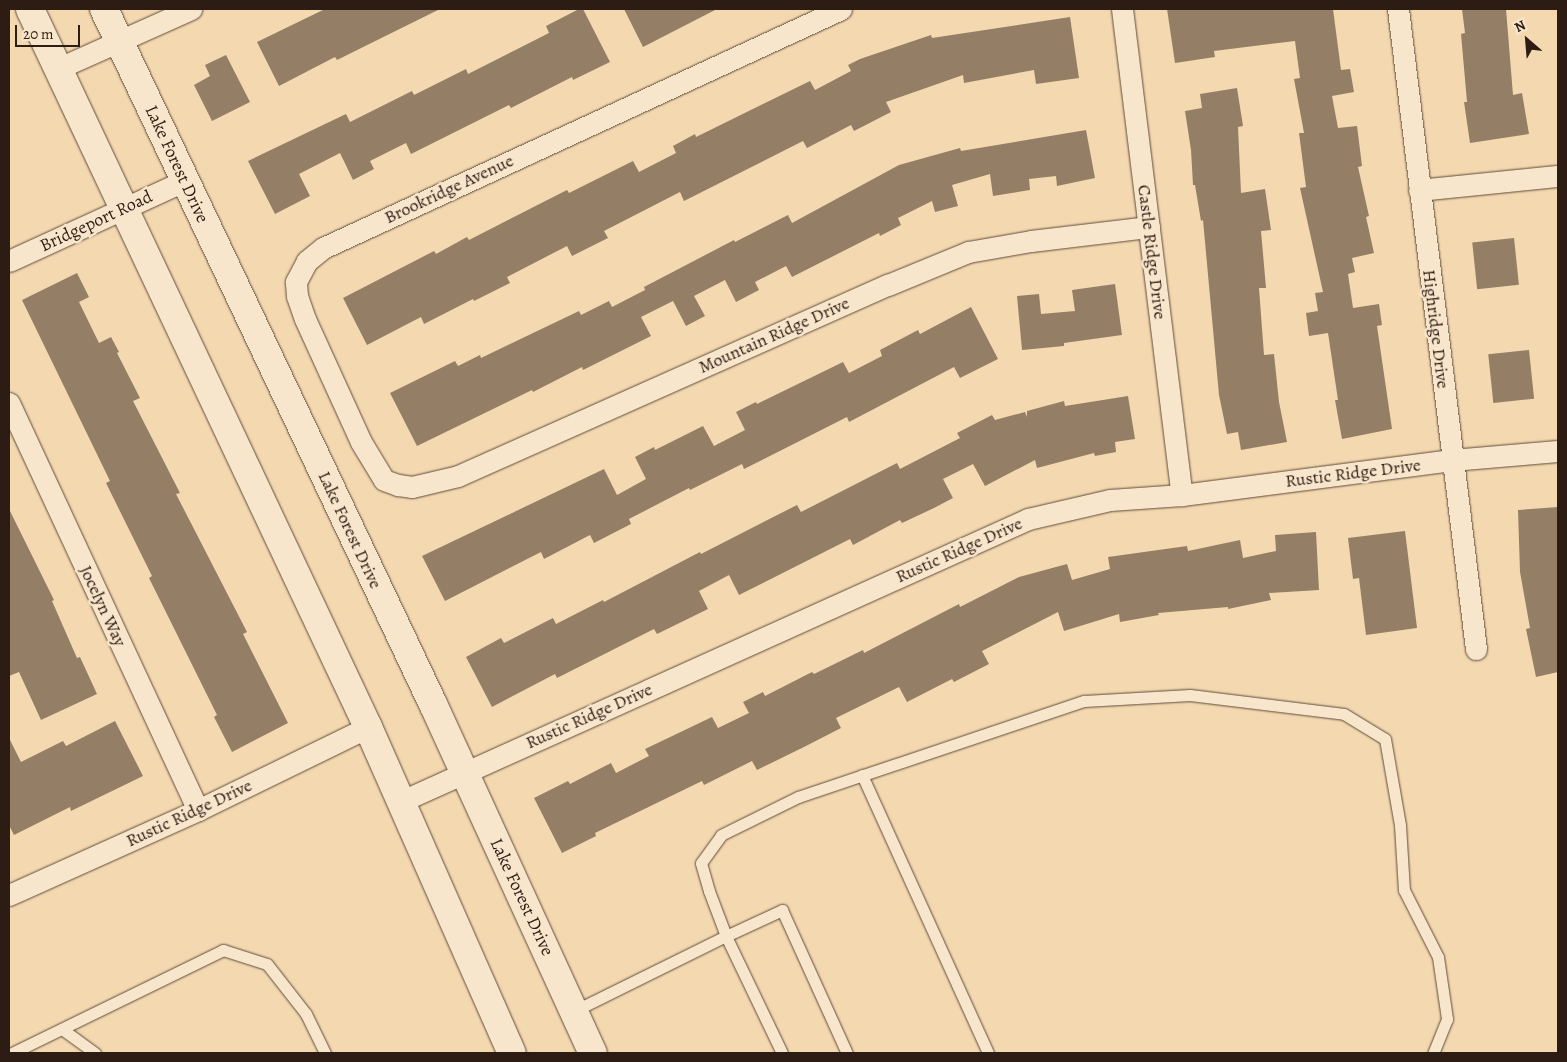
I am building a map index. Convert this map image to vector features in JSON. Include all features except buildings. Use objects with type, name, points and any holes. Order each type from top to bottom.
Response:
[{"type":"main road","points":[[30,9],[122,208],[368,727],[512,1053]]},
{"type":"main road","name":"Lake Forest Drive","points":[[104,9],[465,772],[593,1053]]},
{"type":"street","points":[[57,69],[191,9]]},
{"type":"street","name":"Brookridge Avenue","points":[[412,487],[384,480],[361,442],[305,319],[297,296],[296,282],[307,261],[323,248],[841,9]]},
{"type":"street","name":"Castle Ridge Drive","points":[[1122,9],[1182,495]]},
{"type":"street","name":"Highridge Drive","points":[[1398,9],[1418,190],[1476,648]]},
{"type":"street","points":[[1418,190],[1558,176]]},
{"type":"street","name":"Bridgeport Road","points":[[9,261],[184,181]]},
{"type":"street","name":"Mountain Ridge Drive","points":[[412,487],[458,476],[879,288],[968,252],[1031,241],[1149,228]]},
{"type":"street","name":"Jocelyn Way","points":[[9,403],[198,810]]},
{"type":"street","name":"Rustic Ridge Drive","points":[[402,801],[1028,520],[1110,500],[1182,495],[1452,460],[1558,451]]},
{"type":"street","name":"Rustic Ridge Drive","points":[[9,895],[198,810],[368,727]]},
{"type":"lane","points":[[782,1053],[726,936],[709,891],[701,863],[721,835],[798,797],[1084,701],[1190,695],[1344,714],[1385,739],[1400,825],[1404,890],[1438,957],[1447,1019],[1434,1053]]},
{"type":"lane","points":[[862,775],[988,1053]]},
{"type":"lane","points":[[574,1011],[782,910],[847,1053]]},
{"type":"lane","points":[[12,1053],[223,950],[267,964],[306,1014],[325,1053]]},
{"type":"lane","points":[[62,1029],[95,1053]]}]
